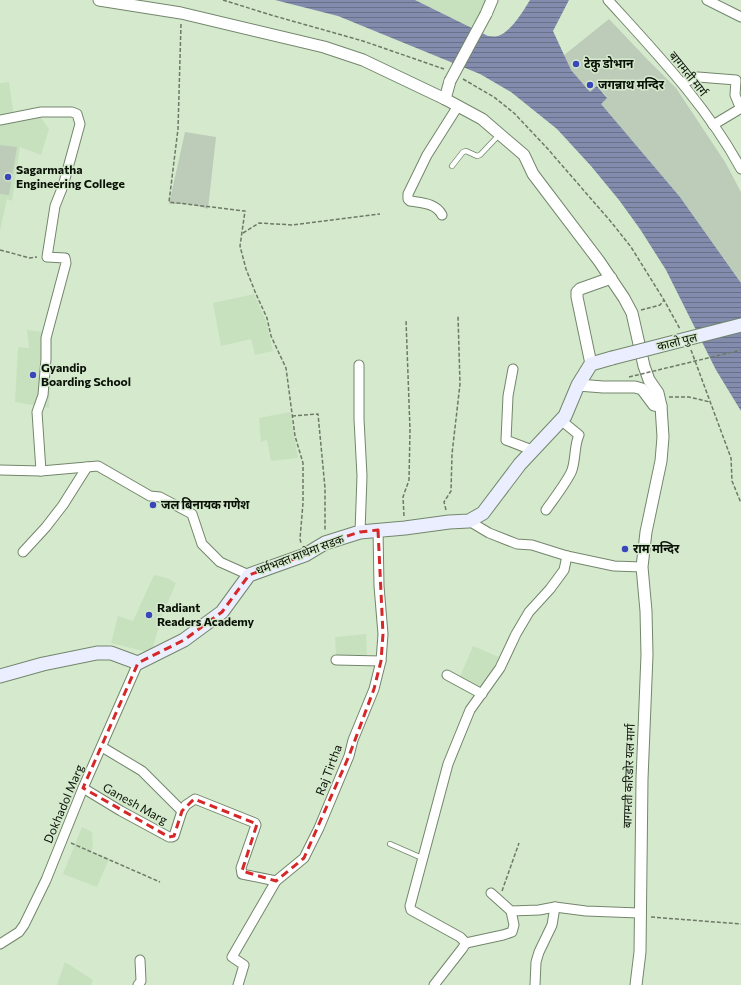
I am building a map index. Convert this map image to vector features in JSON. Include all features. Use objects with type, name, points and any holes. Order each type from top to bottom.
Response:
[{"type":"main road","name":"कालो पुल","points":[[591,364],[741,325]]},
{"type":"main road","points":[[469,521],[483,512],[532,450],[564,416],[578,385],[591,364]]},
{"type":"main road","name":"धर्मभक्त माथेमा सडक","points":[[138,663],[184,640],[222,612],[249,575],[305,554],[325,543],[360,532],[469,521]]},
{"type":"main road","points":[[0,676],[43,664],[97,653],[111,653],[138,663]]},
{"type":"street","points":[[99,0],[181,13],[324,46],[363,60],[482,119],[524,155],[533,174],[599,261],[624,298],[632,313],[644,366],[649,380],[658,393],[660,402],[654,405],[642,389],[635,387],[578,385]]},
{"type":"street","points":[[444,99],[450,81],[492,0]]},
{"type":"street","name":"बागमती मार्ग","points":[[608,0],[682,83],[713,125],[741,169]]},
{"type":"street","points":[[707,0],[741,17]]},
{"type":"street","points":[[682,83],[698,77],[736,80],[735,95],[740,107],[738,110],[713,125]]},
{"type":"street","points":[[442,215],[440,210],[433,206],[410,201],[408,194],[427,155],[458,106]]},
{"type":"street","points":[[0,120],[41,112],[72,112],[76,114],[80,124],[63,186],[55,206],[47,257],[65,258],[66,263],[46,338],[43,394],[37,412],[41,471]]},
{"type":"street","points":[[591,364],[576,297],[577,292],[580,289],[610,278]]},
{"type":"street","points":[[359,365],[359,419],[362,476],[360,532]]},
{"type":"street","points":[[513,369],[508,396],[506,440],[532,450]]},
{"type":"street","name":"बागमती करिडोर यल मार्ग","points":[[636,985],[640,952],[639,915],[642,779],[647,655],[646,610],[642,567],[646,532],[661,462],[663,437],[660,402]]},
{"type":"street","points":[[546,510],[572,471],[576,455],[576,442],[579,435],[562,421],[555,427]]},
{"type":"street","points":[[0,470],[41,471],[98,466],[150,496],[160,497],[192,514],[202,544],[220,562],[249,575]]},
{"type":"street","points":[[23,552],[63,506],[87,467]]},
{"type":"street","points":[[469,521],[489,533],[517,544],[532,545],[567,556],[614,566],[642,567]]},
{"type":"street","name":"Raj Tirtha","points":[[238,985],[244,965],[232,957],[276,881],[304,858],[349,756],[353,740],[374,689],[381,661],[383,634],[379,586],[378,530]]},
{"type":"street","points":[[466,943],[460,937],[412,910],[410,906],[422,858],[448,764],[470,710],[500,668],[516,634],[529,612],[550,589],[564,570],[567,556]]},
{"type":"street","points":[[336,660],[381,661]]},
{"type":"street","name":"Dokhadol Marg","points":[[0,944],[19,932],[24,925],[46,880],[83,788],[138,663]]},
{"type":"street","points":[[447,675],[482,694]]},
{"type":"street","points":[[102,747],[142,771],[182,810],[186,805],[195,800],[255,823],[256,825],[241,868],[242,874],[276,881]]},
{"type":"street","name":"Ganesh Marg","points":[[83,788],[169,837],[174,836],[182,810]]},
{"type":"street","points":[[434,985],[466,943],[512,932],[514,925],[511,911],[491,893]]},
{"type":"street","points":[[511,911],[539,910],[555,907],[639,915]]},
{"type":"street","points":[[535,985],[538,952],[552,925],[555,907]]},
{"type":"street","points":[[138,985],[142,981],[140,960]]},
{"type":"lane","points":[[452,166],[463,152],[477,156],[480,155],[500,134]]},
{"type":"lane","points":[[390,844],[422,858]]},
{"type":"path","points":[[181,13],[178,129],[169,202],[245,211],[240,246],[246,269],[267,318],[271,336],[286,368],[295,436],[303,463],[303,503],[300,539],[305,554]]},
{"type":"path","points":[[242,233],[259,223],[293,225],[380,214]]},
{"type":"path","points":[[0,250],[30,258],[47,257]]},
{"type":"path","points":[[632,313],[660,305],[664,300]]},
{"type":"path","points":[[449,522],[444,502],[451,491],[452,454],[460,384],[458,316]]},
{"type":"path","points":[[405,528],[403,497],[409,480],[410,430],[406,320]]},
{"type":"path","points":[[629,377],[741,350]]},
{"type":"path","points":[[660,402],[689,397],[710,402]]},
{"type":"path","points":[[292,416],[318,414],[325,488],[325,543]]},
{"type":"path","points":[[62,839],[160,882]]},
{"type":"path","points":[[498,900],[519,843]]},
{"type":"path","points":[[639,915],[741,924]]},
{"type":"highlighted area","points":[[378,530],[383,634],[381,661],[374,689],[349,756],[304,858],[276,881],[242,871],[257,824],[194,799],[182,811],[174,836],[169,837],[83,788],[138,663],[184,640],[222,612],[249,575],[305,555],[325,543],[360,532]]},
{"type":"shaded area","points":[[415,0],[487,0],[478,28],[485,35]]},
{"type":"shaded area","points":[[609,19],[676,88],[725,162],[741,192],[741,283],[680,197],[600,104],[607,97],[598,86],[590,93],[571,70],[563,56]]},
{"type":"shaded area","name":"Sagarmatha Engineering College","points":[[9,82],[15,123],[39,115],[49,129],[41,155],[20,147],[12,201],[7,199],[0,231],[0,83]]},
{"type":"shaded area","points":[[185,132],[216,137],[208,209],[191,204],[169,204]]},
{"type":"shaded area","points":[[0,145],[17,147],[9,195],[0,194]]},
{"type":"shaded area","points":[[254,294],[266,321],[273,351],[255,355],[251,339],[221,346],[213,303]]},
{"type":"shaded area","name":"Gyandip Boarding School","points":[[27,330],[52,333],[49,408],[15,402],[18,347],[29,348]]},
{"type":"shaded area","points":[[290,412],[298,458],[271,461],[267,440],[261,442],[259,418]]},
{"type":"shaded area","name":"Radiant Readers Academy","points":[[154,575],[167,578],[176,583],[163,613],[151,653],[111,643],[118,616],[133,621]]},
{"type":"shaded area","points":[[366,634],[367,657],[336,656],[335,637]]},
{"type":"shaded area","points":[[473,646],[499,657],[482,692],[459,679]]},
{"type":"shaded area","points":[[82,827],[92,832],[93,845],[91,852],[109,859],[97,887],[63,874]]},
{"type":"shaded area","points":[[65,962],[93,980],[91,985],[57,985]]},
{"type":"water","points":[[275,0],[415,0],[488,36],[498,36],[503,34],[512,26],[530,0],[569,0],[553,31],[571,70],[590,92],[597,86],[607,98],[601,104],[680,197],[741,283],[741,411],[716,370],[666,270],[640,229],[619,200],[591,166],[557,129],[511,92],[480,74],[338,16]]},
{"type":"place","name":"टेकु डोभान","points":[[576,64]]},
{"type":"place","name":"जगन्नाथ मन्दिर","points":[[590,85]]},
{"type":"place","name":"Sagarmatha Engineering College","points":[[8,177]]},
{"type":"place","name":"Gyandip Boarding School","points":[[33,375]]},
{"type":"place","name":"जल बिनायक गणेश","points":[[153,505]]},
{"type":"place","name":"राम मन्दिर","points":[[625,549]]},
{"type":"place","name":"Radiant Readers Academy","points":[[149,615]]}]
